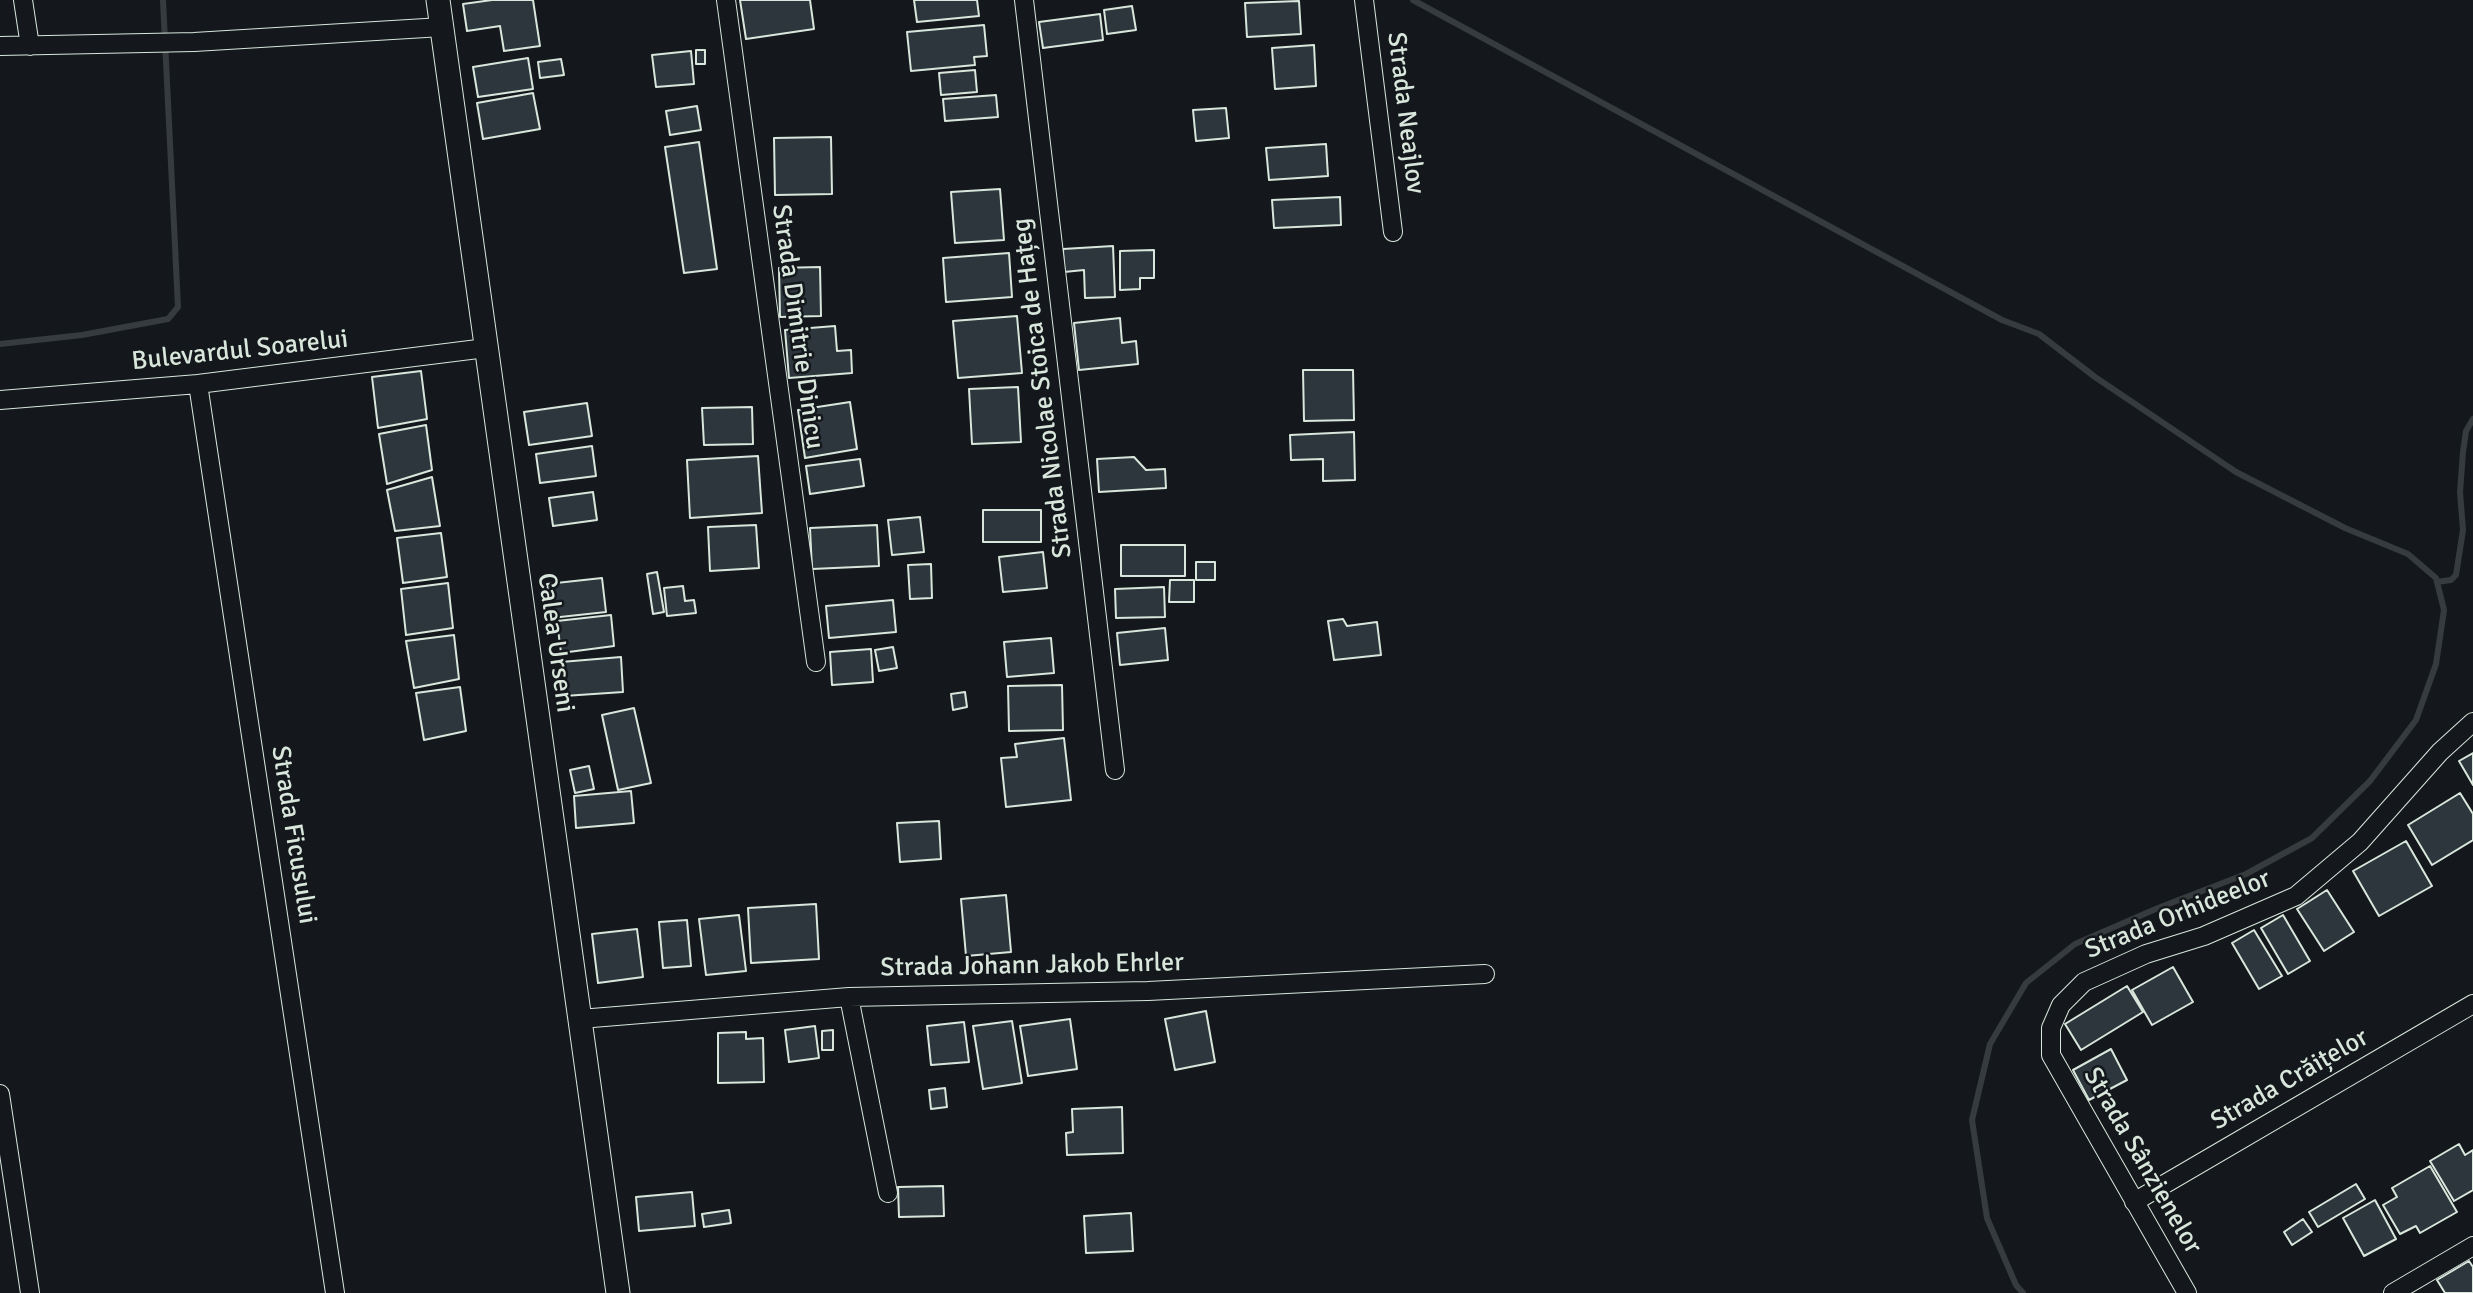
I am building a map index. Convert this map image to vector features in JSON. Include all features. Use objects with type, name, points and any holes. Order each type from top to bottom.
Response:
[{"type":"street","points":[[23,0],[30,46]]},
{"type":"street","name":"Calea Urseni","points":[[439,0],[618,1293]]},
{"type":"street","name":"Strada Dimitrie Dinicu","points":[[726,0],[816,662]]},
{"type":"street","name":"Strada Nicolae Stoica de Hațeg","points":[[1024,0],[1115,770]]},
{"type":"street","name":"Strada Neajlov","points":[[1364,0],[1394,232]]},
{"type":"street","points":[[0,46],[152,44],[442,27]]},
{"type":"street","name":"Bulevardul Soarelui","points":[[0,400],[198,384],[486,348]]},
{"type":"street","name":"Strada Ficusului","points":[[198,384],[335,1293]]},
{"type":"street","name":"Strada Orhideelor","points":[[2051,1055],[2051,1028],[2061,1005],[2084,982],[2146,954],[2204,936],[2296,896],[2360,842],[2440,752],[2473,722]]},
{"type":"street","name":"Strada Johann Jakob Ehrler","points":[[580,1018],[849,996],[1147,991],[1485,974]]},
{"type":"street","points":[[849,996],[888,1193]]},
{"type":"street","name":"Strada Crăițelor","points":[[2134,1202],[2473,1004]]},
{"type":"street","name":"Strada Sânzienelor","points":[[2051,1055],[2187,1293]]},
{"type":"street","points":[[0,1094],[30,1293]]},
{"type":"street","points":[[2393,1293],[2473,1246]]},
{"type":"building","points":[[492,0],[533,0],[540,46],[504,51],[500,26],[467,31],[463,4]]},
{"type":"building","points":[[740,0],[810,0],[814,29],[746,39]]},
{"type":"building","points":[[914,0],[977,0],[979,16],[917,22]]},
{"type":"building","points":[[1299,1],[1301,34],[1247,37],[1245,3]]},
{"type":"building","points":[[1132,6],[1136,30],[1107,34],[1104,10]]},
{"type":"building","points":[[1100,14],[1103,40],[1043,48],[1039,22]]},
{"type":"building","points":[[984,25],[987,56],[974,57],[975,65],[911,71],[907,32]]},
{"type":"building","points":[[1314,45],[1316,86],[1275,89],[1272,48]]},
{"type":"building","points":[[696,50],[705,50],[705,64],[696,64]]},
{"type":"building","points":[[691,51],[694,84],[656,87],[652,55]]},
{"type":"building","points":[[528,58],[533,89],[478,97],[473,67]]},
{"type":"building","points":[[561,59],[564,75],[540,78],[538,62]]},
{"type":"building","points":[[975,70],[977,92],[941,95],[939,73]]},
{"type":"building","points":[[533,93],[540,129],[483,139],[477,103]]},
{"type":"building","points":[[996,95],[998,117],[945,121],[943,99]]},
{"type":"building","points":[[697,106],[701,130],[670,135],[666,111]]},
{"type":"building","points":[[1226,108],[1229,138],[1196,141],[1193,110]]},
{"type":"building","points":[[831,137],[832,194],[775,195],[774,138]]},
{"type":"building","points":[[699,142],[717,269],[684,273],[665,147]]},
{"type":"building","points":[[1326,144],[1328,176],[1269,180],[1266,148]]},
{"type":"building","points":[[1000,189],[1004,240],[955,243],[951,192]]},
{"type":"building","points":[[1340,197],[1341,225],[1274,228],[1272,200]]},
{"type":"building","points":[[1113,246],[1115,297],[1085,298],[1084,270],[1064,272],[1063,249]]},
{"type":"building","points":[[1154,250],[1154,278],[1140,278],[1140,289],[1120,290],[1120,251]]},
{"type":"building","points":[[1009,253],[1012,297],[946,302],[943,258]]},
{"type":"building","points":[[820,267],[821,316],[780,317],[779,268]]},
{"type":"building","points":[[1017,316],[1022,373],[958,378],[953,321]]},
{"type":"building","points":[[1120,318],[1122,343],[1136,341],[1138,364],[1079,370],[1074,323]]},
{"type":"building","points":[[835,326],[837,351],[851,350],[852,373],[789,378],[785,330]]},
{"type":"building","points":[[1303,370],[1353,370],[1354,420],[1304,421]]},
{"type":"building","points":[[421,371],[427,419],[378,428],[372,377]]},
{"type":"building","points":[[1018,387],[1021,442],[972,444],[969,389]]},
{"type":"building","points":[[850,402],[857,449],[805,458],[798,410]]},
{"type":"building","points":[[587,403],[592,436],[529,445],[524,412]]},
{"type":"building","points":[[752,407],[753,444],[704,445],[702,408]]},
{"type":"building","points":[[426,425],[432,470],[387,484],[379,434]]},
{"type":"building","points":[[1354,432],[1355,480],[1323,481],[1323,459],[1291,460],[1290,435]]},
{"type":"building","points":[[592,446],[596,476],[540,483],[536,454]]},
{"type":"building","points":[[758,456],[762,513],[690,518],[687,460]]},
{"type":"building","points":[[1134,457],[1146,470],[1165,469],[1166,488],[1099,492],[1097,459]]},
{"type":"building","points":[[860,459],[864,486],[810,494],[806,466]]},
{"type":"building","points":[[432,477],[440,526],[395,531],[387,490]]},
{"type":"building","points":[[593,492],[597,520],[553,526],[549,498]]},
{"type":"building","points":[[983,510],[1041,510],[1041,542],[983,542]]},
{"type":"building","points":[[920,517],[924,552],[892,555],[888,520]]},
{"type":"building","points":[[756,525],[759,568],[710,571],[708,527]]},
{"type":"building","points":[[877,525],[879,566],[812,569],[810,528]]},
{"type":"building","points":[[441,533],[447,577],[403,583],[397,538]]},
{"type":"building","points":[[1121,545],[1185,545],[1185,576],[1121,576]]},
{"type":"building","points":[[1043,552],[1047,588],[1003,592],[999,557]]},
{"type":"building","points":[[1196,562],[1215,562],[1215,580],[1196,580]]},
{"type":"building","points":[[931,564],[932,598],[910,599],[908,565]]},
{"type":"building","points":[[657,572],[664,612],[653,614],[647,574]]},
{"type":"building","points":[[602,578],[606,612],[551,618],[547,584]]},
{"type":"building","points":[[1170,580],[1194,580],[1194,602],[1169,602]]},
{"type":"building","points":[[448,583],[453,628],[406,635],[401,589]]},
{"type":"building","points":[[683,586],[685,601],[694,600],[696,613],[667,616],[664,588]]},
{"type":"building","points":[[1164,587],[1165,617],[1116,618],[1115,589]]},
{"type":"building","points":[[893,600],[896,632],[829,638],[826,606]]},
{"type":"building","points":[[611,615],[614,646],[561,653],[557,621]]},
{"type":"building","points":[[1343,619],[1347,626],[1377,622],[1381,655],[1334,660],[1328,621]]},
{"type":"building","points":[[1165,628],[1168,660],[1120,665],[1117,633]]},
{"type":"building","points":[[454,635],[459,679],[414,688],[406,641]]},
{"type":"building","points":[[1051,638],[1054,673],[1007,677],[1004,642]]},
{"type":"building","points":[[893,647],[897,668],[879,671],[875,650]]},
{"type":"building","points":[[871,649],[873,682],[832,685],[830,652]]},
{"type":"building","points":[[621,657],[623,692],[564,696],[561,662]]},
{"type":"building","points":[[1062,685],[1063,730],[1009,731],[1008,686]]},
{"type":"building","points":[[460,687],[466,731],[424,740],[416,693]]},
{"type":"building","points":[[965,692],[967,707],[953,710],[951,694]]},
{"type":"building","points":[[634,708],[651,783],[618,790],[602,715]]},
{"type":"building","points":[[1064,738],[1071,800],[1006,807],[1001,758],[1017,757],[1015,744]]},
{"type":"building","points":[[2473,753],[2473,785],[2459,761]]},
{"type":"building","points":[[589,766],[594,789],[575,793],[570,770]]},
{"type":"building","points":[[631,791],[634,823],[576,828],[574,796]]},
{"type":"building","points":[[2460,793],[2473,814],[2473,840],[2432,865],[2408,825]]},
{"type":"building","points":[[939,821],[941,859],[900,862],[897,823]]},
{"type":"building","points":[[2406,841],[2432,886],[2379,916],[2353,871]]},
{"type":"building","points":[[2327,890],[2354,932],[2324,951],[2297,909]]},
{"type":"building","points":[[1006,895],[1011,952],[966,956],[961,899]]},
{"type":"building","points":[[816,904],[819,959],[751,963],[748,908]]},
{"type":"building","points":[[739,915],[746,971],[706,975],[699,919]]},
{"type":"building","points":[[2283,915],[2310,961],[2288,974],[2261,928]]},
{"type":"building","points":[[687,920],[691,966],[663,968],[659,922]]},
{"type":"building","points":[[637,929],[643,977],[598,983],[592,934]]},
{"type":"building","points":[[2254,930],[2282,976],[2259,989],[2232,943]]},
{"type":"building","points":[[2173,967],[2193,1002],[2152,1025],[2132,990]]},
{"type":"building","points":[[2127,986],[2143,1012],[2081,1050],[2065,1024]]},
{"type":"building","points":[[1206,1011],[1215,1062],[1175,1070],[1165,1019]]},
{"type":"building","points":[[1070,1019],[1077,1069],[1028,1076],[1020,1026]]},
{"type":"building","points":[[1012,1021],[1022,1083],[983,1089],[973,1026]]},
{"type":"building","points":[[964,1022],[969,1062],[931,1065],[927,1026]]},
{"type":"building","points":[[815,1026],[819,1058],[789,1062],[785,1030]]},
{"type":"building","points":[[833,1030],[833,1050],[822,1050],[822,1031]]},
{"type":"building","points":[[746,1032],[746,1039],[763,1038],[764,1082],[718,1083],[718,1033]]},
{"type":"building","points":[[2111,1049],[2127,1080],[2089,1100],[2073,1070]]},
{"type":"building","points":[[945,1088],[947,1107],[931,1109],[929,1090]]},
{"type":"building","points":[[1122,1107],[1123,1153],[1067,1155],[1066,1133],[1073,1132],[1072,1109]]},
{"type":"building","points":[[2459,1144],[2465,1155],[2473,1150],[2473,1190],[2454,1201],[2430,1161]]},
{"type":"building","points":[[2430,1166],[2457,1212],[2420,1233],[2416,1226],[2400,1234],[2383,1205],[2397,1197],[2392,1188]]},
{"type":"building","points":[[2356,1184],[2365,1199],[2318,1227],[2309,1212]]},
{"type":"building","points":[[943,1186],[944,1216],[899,1217],[898,1187]]},
{"type":"building","points":[[692,1192],[695,1226],[639,1231],[636,1197]]},
{"type":"building","points":[[2375,1200],[2396,1239],[2364,1256],[2343,1218]]},
{"type":"building","points":[[729,1210],[731,1223],[704,1227],[702,1214]]},
{"type":"building","points":[[1131,1213],[1133,1251],[1086,1253],[1084,1216]]},
{"type":"building","points":[[2303,1219],[2312,1232],[2292,1245],[2284,1232]]},
{"type":"building","points":[[2469,1261],[2473,1267],[2473,1293],[2445,1293],[2437,1280]]},
{"type":"waterway","points":[[0,344],[82,335],[168,319],[178,307],[163,0]]},
{"type":"waterway","points":[[1413,0],[2002,320],[2039,334],[2095,377],[2236,472],[2345,528],[2408,554],[2436,578],[2444,610],[2436,664],[2416,720],[2370,781],[2312,838],[2246,874],[2075,944],[2026,983],[1990,1044],[1972,1120],[1987,1218],[2016,1285],[2023,1293]]},
{"type":"waterway","points":[[2437,582],[2451,580],[2456,575],[2463,530],[2460,492],[2463,452],[2466,431],[2473,419]]}]
